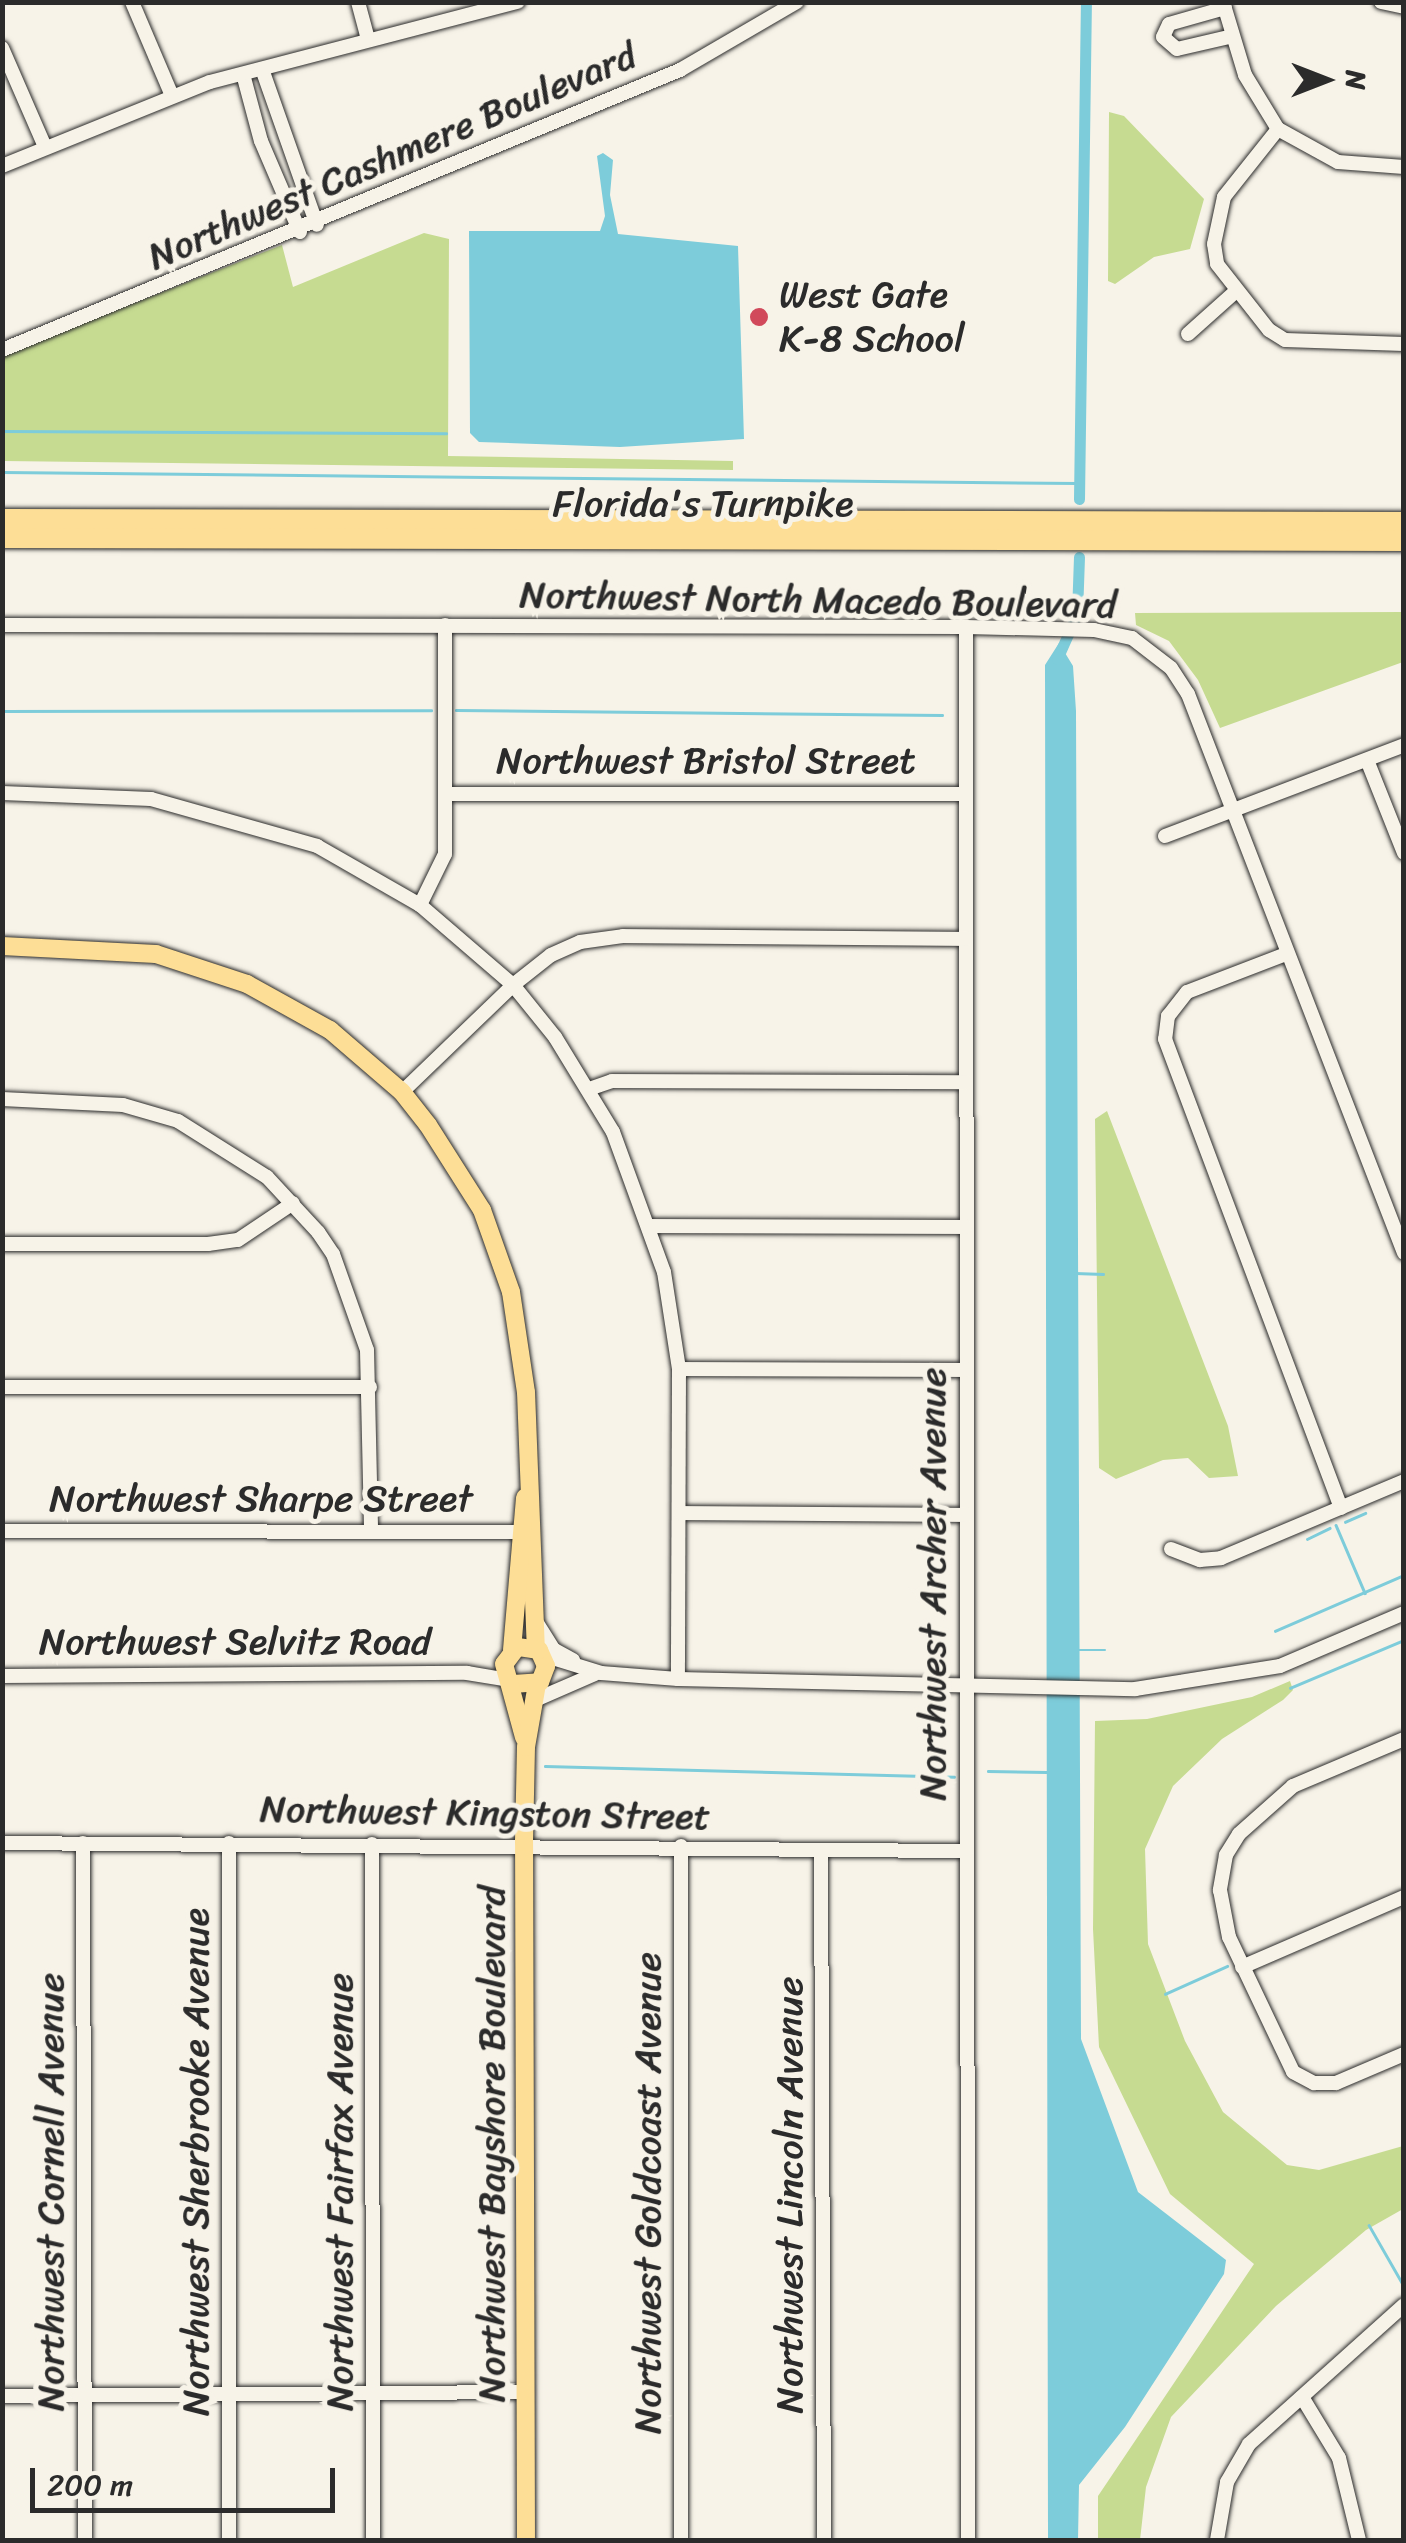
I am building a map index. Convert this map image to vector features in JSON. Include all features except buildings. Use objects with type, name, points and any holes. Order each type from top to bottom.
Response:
[{"type":"highway","name":"Florida's Turnpike","points":[[2,519],[1404,522]]},
{"type":"highway","name":"Florida's Turnpike","points":[[2,538],[1404,542]]},
{"type":"main road","points":[[2,946],[124,950],[202,966],[287,1003],[402,1092],[459,1170],[502,1264],[522,1349],[527,1493],[539,1652],[510,1652],[527,1493]]},
{"type":"main road","name":"Northwest Bayshore Boulevard","points":[[510,1652],[511,1682],[526,1747]]},
{"type":"main road","name":"Northwest Bayshore Boulevard","points":[[526,2540],[524,1842],[526,1747],[539,1652]]},
{"type":"main road","points":[[511,1682],[537,1688]]},
{"type":"street","points":[[132,2],[172,96]]},
{"type":"street","points":[[358,2],[368,40]]},
{"type":"street","points":[[2,166],[172,96],[518,2]]},
{"type":"street","name":"Northwest Cashmere Boulevard","points":[[2,350],[300,232],[680,70],[797,2]]},
{"type":"street","points":[[1381,2],[1404,7]]},
{"type":"street","points":[[1233,36],[1176,49],[1163,37],[1169,24],[1224,5],[1256,101],[1278,130],[1338,162],[1404,168]]},
{"type":"street","points":[[2,48],[45,147]]},
{"type":"street","points":[[262,69],[290,159],[317,224]]},
{"type":"street","points":[[242,74],[272,167],[300,232]]},
{"type":"street","points":[[1278,130],[1224,197],[1214,244],[1217,264],[1235,292],[1285,340],[1404,344]]},
{"type":"street","points":[[272,167],[290,159]]},
{"type":"street","points":[[1188,334],[1235,292]]},
{"type":"street","name":"Northwest North Macedo Boulevard","points":[[2,625],[966,627],[1094,630],[1132,638],[1171,668],[1188,694],[1286,954],[1402,1243]]},
{"type":"street","points":[[420,905],[445,854],[445,625]]},
{"type":"street","name":"Northwest Archer Avenue","points":[[966,627],[968,2540]]},
{"type":"street","points":[[1165,836],[1404,745]]},
{"type":"street","points":[[1367,760],[1404,854]]},
{"type":"street","points":[[2,793],[106,794],[225,816],[317,846],[420,905],[513,985],[589,1089],[651,1226],[679,1370],[678,1679]]},
{"type":"street","name":"Northwest Bristol Street","points":[[447,794],[965,794]]},
{"type":"street","points":[[402,1092],[513,985],[551,955],[623,936],[966,939]]},
{"type":"street","points":[[1286,954],[1187,992],[1168,1016],[1165,1039],[1341,1508]]},
{"type":"street","points":[[589,1089],[612,1081],[965,1082]]},
{"type":"street","points":[[2,1100],[124,1105],[178,1122],[234,1152],[293,1203],[333,1254],[355,1308],[370,1387],[371,1531]]},
{"type":"street","points":[[2,1244],[208,1244],[238,1240],[293,1203]]},
{"type":"street","points":[[651,1226],[965,1227]]},
{"type":"street","points":[[679,1370],[966,1370]]},
{"type":"street","points":[[2,1387],[370,1387]]},
{"type":"street","points":[[1172,1550],[1200,1560],[1221,1558],[1404,1481]]},
{"type":"street","points":[[681,1513],[966,1515]]},
{"type":"street","name":"Northwest Sharpe Street","points":[[2,1531],[520,1532]]},
{"type":"street","points":[[539,1652],[597,1673],[678,1679],[1086,1690],[1171,1687],[1280,1666],[1404,1612]]},
{"type":"street","points":[[536,1621],[553,1648],[597,1673]]},
{"type":"street","name":"Northwest Selvitz Road","points":[[467,1673],[510,1652]]},
{"type":"street","name":"Northwest Selvitz Road","points":[[2,1676],[467,1673],[511,1682]]},
{"type":"street","points":[[537,1688],[597,1673]]},
{"type":"street","points":[[1404,1739],[1292,1786],[1239,1834],[1226,1856],[1220,1890],[1224,1923],[1242,1968],[1282,2057],[1302,2078],[1336,2083],[1404,2054]]},
{"type":"street","name":"Northwest Kingston Street","points":[[2,1843],[524,1842],[966,1851]]},
{"type":"street","name":"Northwest Cornell Avenue","points":[[83,1843],[84,2540]]},
{"type":"street","name":"Northwest Sherbrooke Avenue","points":[[228,1843],[229,2540]]},
{"type":"street","name":"Northwest Fairfax Avenue","points":[[372,1844],[373,2540]]},
{"type":"street","name":"Northwest Goldcoast Avenue","points":[[681,1846],[681,2540]]},
{"type":"street","name":"Northwest Lincoln Avenue","points":[[822,1850],[824,2540]]},
{"type":"street","points":[[1242,1968],[1404,1897]]},
{"type":"street","points":[[1217,2540],[1227,2482],[1249,2444],[1404,2306]]},
{"type":"street","points":[[2,2396],[525,2392]]},
{"type":"street","points":[[1302,2398],[1339,2458],[1360,2540]]},
{"type":"green space","points":[[1109,112],[1124,116],[1204,199],[1190,249],[1154,257],[1115,284],[1108,281]]},
{"type":"green space","points":[[424,233],[449,239],[448,456],[733,461],[733,470],[3,461],[3,355],[282,245],[293,287]]},
{"type":"green space","points":[[1403,612],[1403,662],[1220,728],[1198,680],[1169,641],[1136,625],[1135,613]]},
{"type":"green space","points":[[1107,1111],[1228,1426],[1238,1476],[1209,1478],[1188,1458],[1163,1460],[1116,1479],[1099,1468],[1095,1119]]},
{"type":"green space","points":[[1290,1681],[1293,1690],[1283,1700],[1222,1739],[1173,1786],[1145,1849],[1148,1944],[1185,2041],[1223,2112],[1287,2165],[1319,2170],[1403,2146],[1403,2209],[1366,2230],[1276,2306],[1171,2417],[1146,2487],[1140,2540],[1098,2540],[1098,2496],[1254,2264],[1170,2194],[1099,2047],[1093,1929],[1095,1721],[1147,1719],[1252,1697]]},
{"type":"water","points":[[603,153],[613,160],[610,195],[618,234],[738,246],[744,439],[620,447],[479,442],[470,433],[469,231],[600,231],[605,216],[597,156]]},
{"type":"water","points":[[1059,643],[1073,666],[1076,711],[1081,2039],[1138,2192],[1226,2260],[1224,2274],[1125,2427],[1079,2485],[1078,2540],[1048,2540],[1045,665]]},
{"type":"waterway","points":[[1079,499],[1086,2]]},
{"type":"waterway","points":[[2,431],[446,433]]},
{"type":"waterway","points":[[2,472],[1077,483]]},
{"type":"waterway","points":[[1057,659],[1077,614],[1079,557]]},
{"type":"waterway","points":[[2,711],[431,710]]},
{"type":"waterway","points":[[456,710],[942,715]]},
{"type":"waterway","points":[[1075,1273],[1103,1274]]},
{"type":"waterway","points":[[1345,1522],[1365,1513]]},
{"type":"waterway","points":[[1336,1525],[1365,1593]]},
{"type":"waterway","points":[[1307,1539],[1330,1528]]},
{"type":"waterway","points":[[1275,1631],[1404,1575]]},
{"type":"waterway","points":[[1290,1688],[1404,1640]]},
{"type":"waterway","points":[[1079,1650],[1105,1650]]},
{"type":"waterway","points":[[545,1766],[954,1777]]},
{"type":"waterway","points":[[988,1771],[1046,1772]]},
{"type":"waterway","points":[[1165,1994],[1227,1966]]},
{"type":"waterway","points":[[1369,2225],[1404,2286]]},
{"type":"place","name":"West Gate K-8 School","points":[[759,317]]}]
